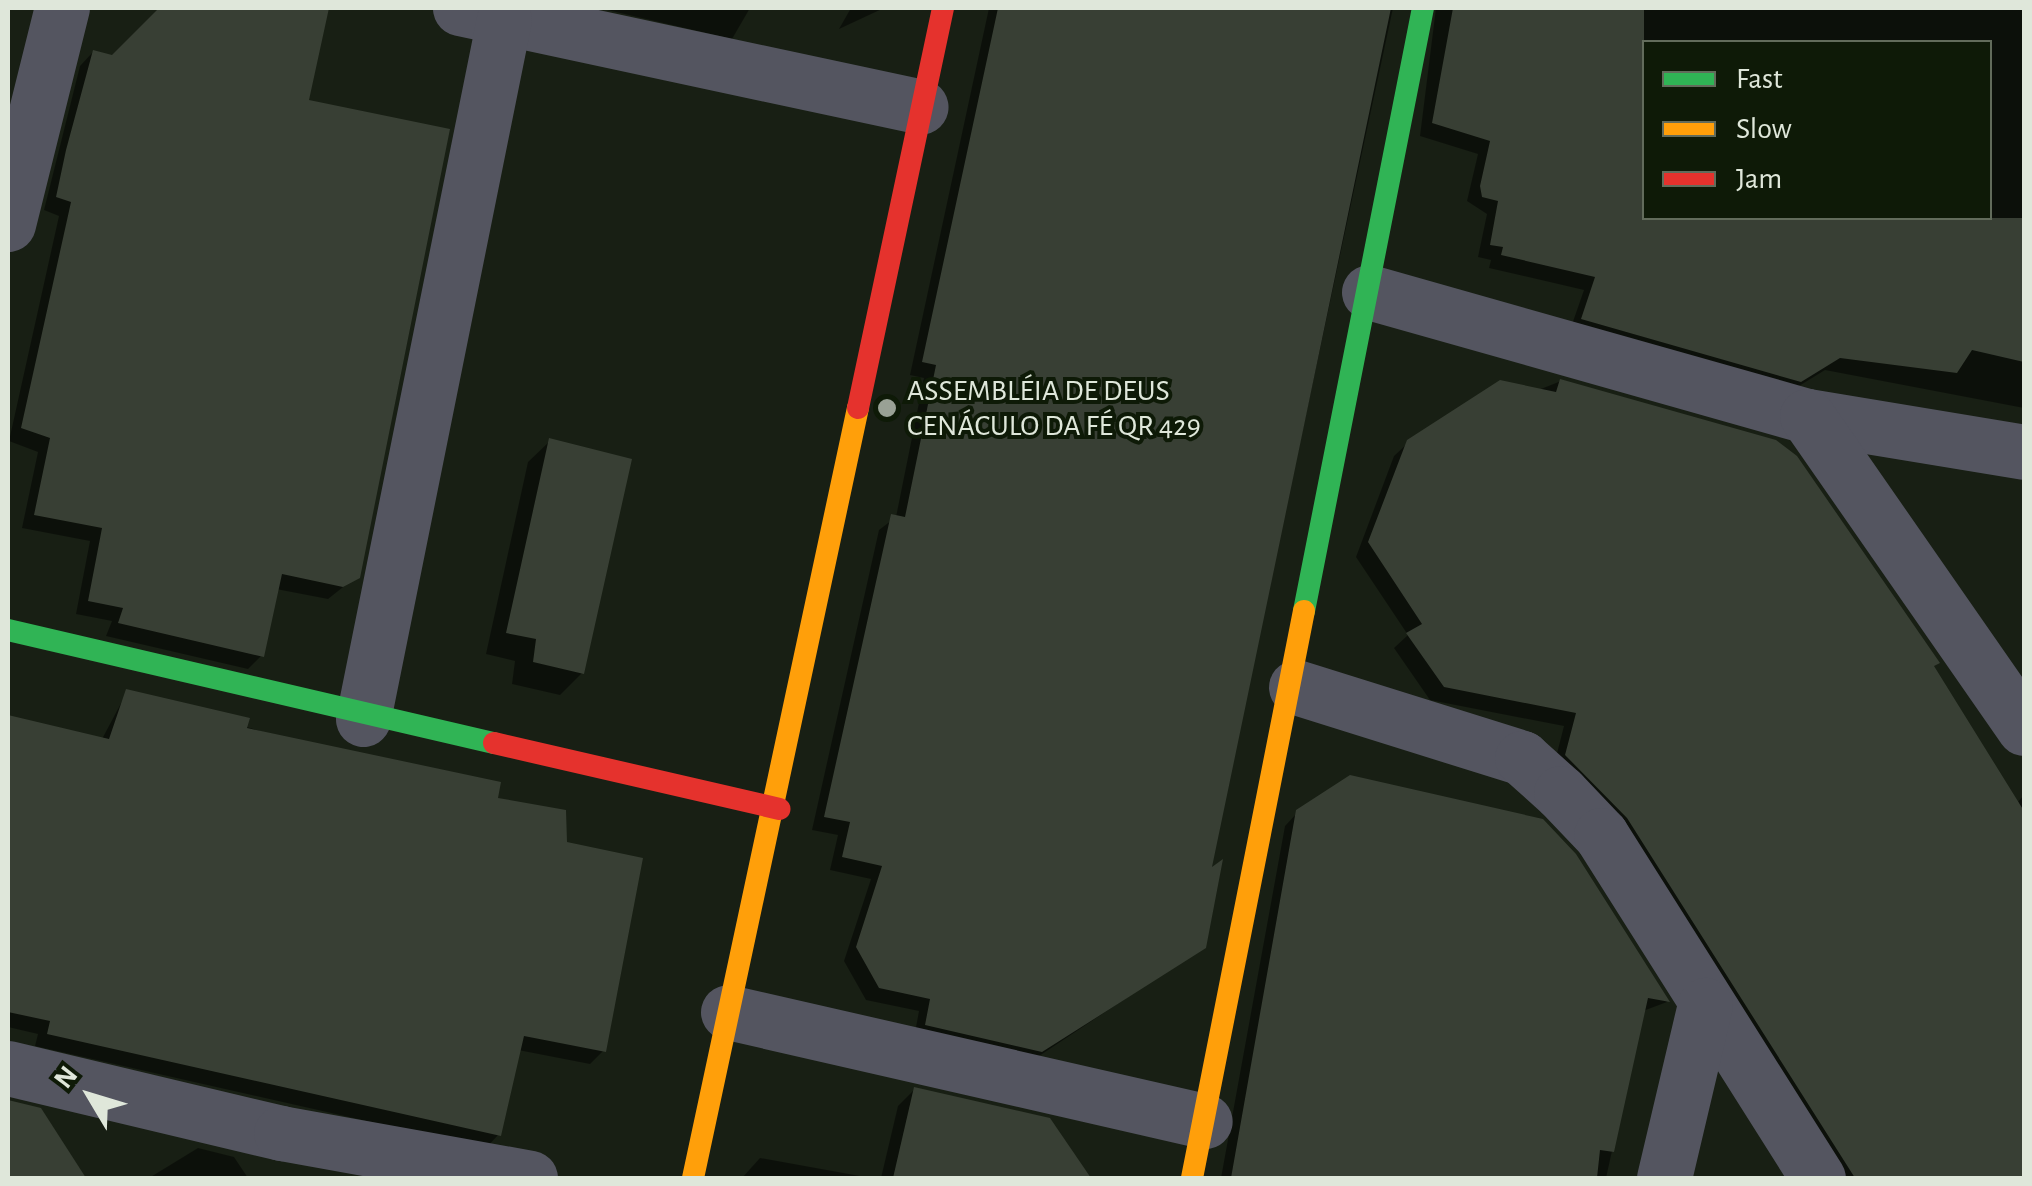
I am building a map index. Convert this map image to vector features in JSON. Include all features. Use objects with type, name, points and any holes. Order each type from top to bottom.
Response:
[{"type":"street","points":[[8,224],[62,8]]},
{"type":"street","points":[[694,1178],[728,1012],[779,810],[943,8]]},
{"type":"street","points":[[1192,1178],[1296,687],[1423,8]]},
{"type":"street","points":[[364,719],[482,13],[920,107]]},
{"type":"street","points":[[1369,292],[1807,416],[2024,452]]},
{"type":"street","points":[[1807,416],[2024,728]]},
{"type":"street","points":[[8,630],[364,719],[779,810]]},
{"type":"street","points":[[1296,687],[1522,758],[1601,835],[1818,1178]]},
{"type":"street","points":[[1664,1178],[1706,1005]]},
{"type":"street","points":[[728,1012],[1204,1121]]},
{"type":"street","points":[[8,1068],[281,1134],[530,1178]]},
{"type":"street","points":[[281,1134],[312,1178]]},
{"type":"building","points":[[159,8],[329,8],[309,100],[450,129],[360,578],[343,587],[282,574],[264,657],[118,623],[123,608],[88,601],[102,528],[34,515],[50,438],[21,428],[71,202],[56,197],[66,150],[93,50],[112,55]]},
{"type":"building","points":[[998,8],[1391,8],[1212,867],[1223,859],[1206,948],[1042,1052],[925,1025],[930,999],[879,988],[856,947],[882,866],[842,857],[850,822],[824,817],[891,514],[905,517],[936,365],[922,362]]},
{"type":"building","points":[[1453,8],[1644,8],[1642,220],[2024,218],[2024,362],[1972,350],[1957,373],[1840,358],[1801,382],[1581,319],[1595,277],[1501,255],[1503,247],[1490,245],[1498,201],[1482,197],[1480,186],[1490,141],[1432,123]]},
{"type":"building","points":[[1560,379],[1776,440],[1797,456],[1940,663],[1934,666],[2024,811],[2024,1178],[1855,1178],[1627,818],[1565,755],[1576,713],[1444,687],[1406,633],[1422,624],[1368,542],[1407,440],[1500,380],[1556,392]]},
{"type":"building","points":[[549,438],[632,459],[584,674],[533,662],[536,639],[506,633]]},
{"type":"building","points":[[126,689],[250,718],[247,728],[501,782],[498,798],[566,810],[567,842],[643,858],[606,1052],[524,1036],[501,1136],[47,1034],[50,1021],[8,1012],[8,715],[109,739]]},
{"type":"building","points":[[1350,775],[1543,819],[1576,854],[1670,1002],[1648,998],[1614,1152],[1600,1150],[1597,1178],[1231,1178],[1296,810]]},
{"type":"building","points":[[914,1087],[1050,1118],[1091,1178],[893,1178]]},
{"type":"building","points":[[8,1100],[41,1108],[86,1178],[8,1178]]},
{"type":"traffic: fast","points":[[1304,611],[1423,8]]},
{"type":"traffic: fast","points":[[8,630],[494,743]]},
{"type":"traffic: slow","points":[[693,1178],[858,408]]},
{"type":"traffic: slow","points":[[1192,1178],[1304,611]]},
{"type":"traffic: jam","points":[[858,408],[943,8]]},
{"type":"traffic: jam","points":[[494,743],[779,809]]},
{"type":"place","name":"ASSEMBLÉIA DE DEUS CENÁCULO DA FÉ QR 429","points":[[887,408]]}]
